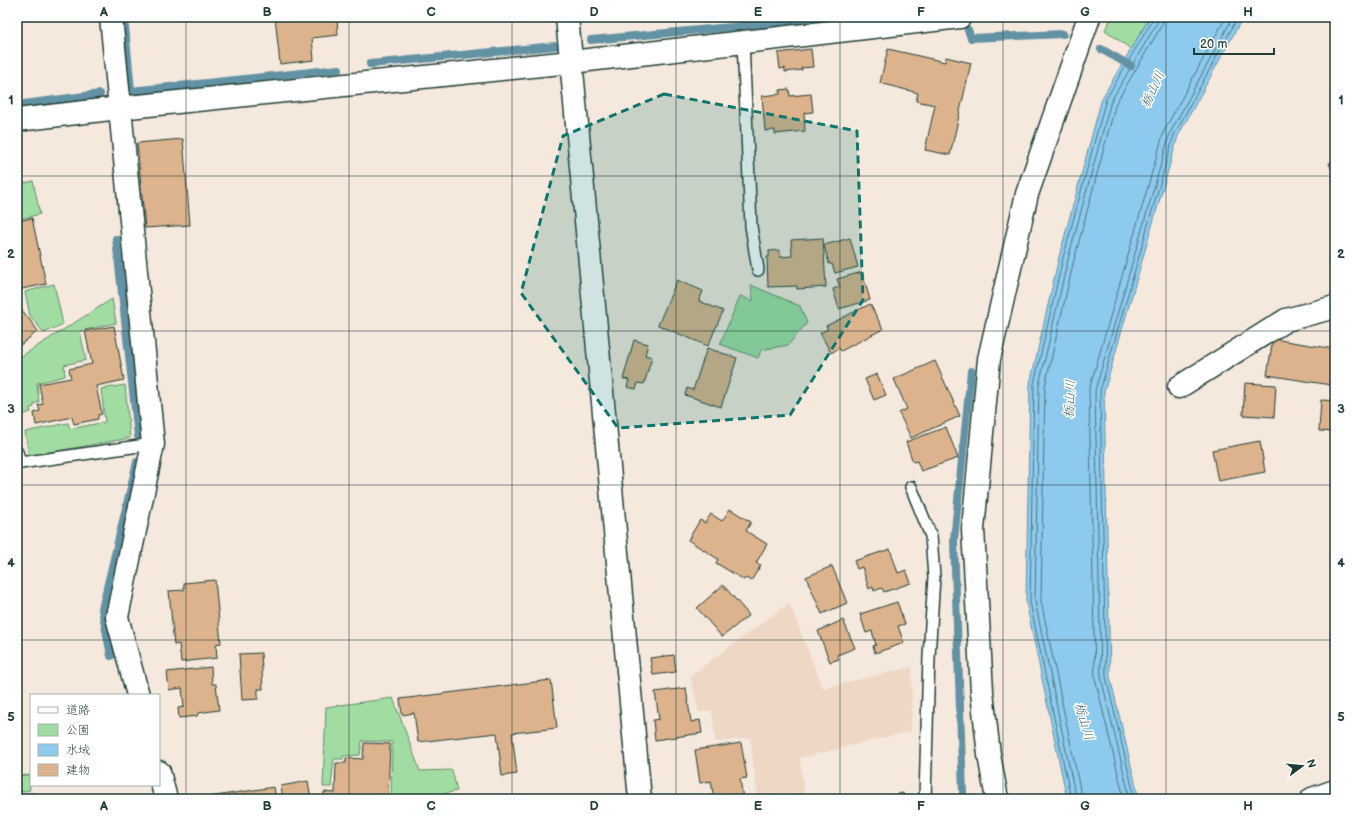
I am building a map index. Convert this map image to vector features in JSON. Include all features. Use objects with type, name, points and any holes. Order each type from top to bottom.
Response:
[{"type":"street","points":[[111,17],[153,444],[117,617],[138,694]]},
{"type":"street","points":[[567,17],[640,799]]},
{"type":"street","points":[[17,120],[120,108],[571,62],[960,17]]},
{"type":"street","points":[[998,799],[989,755],[982,692],[973,529],[989,359],[1027,194],[1089,17]]},
{"type":"street","points":[[1179,387],[1286,320],[1335,307]]},
{"type":"street","points":[[160,776],[166,799]]},
{"type":"street","points":[[1312,799],[1335,791]]},
{"type":"lane","points":[[743,42],[751,226],[758,270]]},
{"type":"lane","points":[[17,452],[20,463],[153,444]]},
{"type":"lane","points":[[912,487],[931,536],[934,577],[929,657],[925,799]]},
{"type":"highlighted area","points":[[664,94],[857,131],[863,300],[790,415],[618,428],[521,293],[563,136]]},
{"type":"shaded area","points":[[789,603],[823,688],[912,667],[911,731],[800,758],[805,799],[758,799],[750,738],[716,742],[712,711],[699,712],[690,676]]},
{"type":"green space","points":[[1112,17],[1150,17],[1131,49],[1105,30]]},
{"type":"green space","points":[[33,181],[40,214],[17,220],[17,185]]},
{"type":"green space","points":[[54,284],[63,324],[44,333],[30,316],[25,292]]},
{"type":"green space","points":[[751,285],[800,306],[807,323],[788,345],[761,350],[758,358],[720,344],[740,296],[753,301]]},
{"type":"green space","points":[[112,299],[116,323],[80,331],[86,360],[64,365],[65,376],[37,383],[39,402],[34,404],[34,407],[30,408],[31,412],[18,416],[17,359]]},
{"type":"green space","points":[[125,385],[130,438],[29,456],[25,432],[68,423],[70,429],[105,422],[101,389]]},
{"type":"green space","points":[[393,698],[420,771],[452,770],[457,791],[417,799],[391,799],[392,742],[362,741],[360,755],[343,756],[343,759],[334,759],[331,787],[323,787],[326,707]]},
{"type":"green space","points":[[29,775],[30,790],[17,793],[17,776]]},
{"type":"water","name":"栃山川","points":[[1150,17],[1243,17],[1178,136],[1104,392],[1110,677],[1139,799],[1067,799],[1026,602],[1030,384],[1059,257],[1102,98]]},
{"type":"building","points":[[275,17],[337,17],[338,35],[312,38],[314,60],[280,64]]},
{"type":"building","points":[[811,49],[813,67],[785,72],[785,68],[780,69],[778,53]]},
{"type":"building","points":[[888,49],[945,62],[946,57],[971,63],[950,155],[925,150],[935,105],[916,101],[918,93],[880,83]]},
{"type":"building","points":[[789,89],[790,96],[811,94],[813,112],[804,113],[805,131],[775,134],[775,130],[765,131],[762,96],[780,94],[780,90]]},
{"type":"building","points":[[183,139],[190,225],[145,228],[137,143]]},
{"type":"building","points":[[1335,161],[1335,180],[1329,163]]},
{"type":"building","points":[[32,218],[46,284],[17,290],[17,221]]},
{"type":"building","points":[[823,238],[826,287],[797,289],[797,286],[768,287],[767,257],[769,257],[769,251],[780,250],[780,257],[792,256],[791,240]]},
{"type":"building","points":[[850,238],[858,267],[835,273],[832,264],[829,264],[824,245]]},
{"type":"building","points":[[862,272],[870,300],[839,309],[833,289],[840,287],[837,279]]},
{"type":"building","points":[[677,280],[703,291],[699,301],[723,311],[708,346],[658,325]]},
{"type":"building","points":[[870,304],[883,329],[841,351],[839,348],[831,353],[820,333],[828,329],[826,326]]},
{"type":"building","points":[[22,310],[38,331],[19,346],[17,344],[17,314]]},
{"type":"building","points":[[114,326],[124,380],[96,386],[102,414],[98,415],[98,419],[74,424],[72,417],[36,425],[34,413],[40,411],[38,405],[43,404],[39,384],[71,378],[69,369],[92,364],[85,331]]},
{"type":"building","points":[[1273,339],[1335,349],[1331,385],[1267,375]]},
{"type":"building","points":[[634,340],[648,344],[645,355],[652,357],[644,384],[638,383],[636,389],[627,387],[629,380],[623,379]]},
{"type":"building","points":[[707,348],[737,358],[721,407],[685,395],[687,388],[693,390]]},
{"type":"building","points":[[935,361],[960,416],[911,438],[899,413],[907,409],[894,379]]},
{"type":"building","points":[[877,374],[886,395],[874,400],[865,379]]},
{"type":"building","points":[[1245,383],[1276,385],[1274,417],[1243,415]]},
{"type":"building","points":[[1321,400],[1335,401],[1335,432],[1319,431]]},
{"type":"building","points":[[946,427],[958,458],[921,471],[917,461],[913,462],[906,442]]},
{"type":"building","points":[[1260,441],[1265,472],[1218,481],[1212,450]]},
{"type":"building","points":[[730,509],[751,522],[746,531],[767,544],[756,563],[761,565],[751,581],[746,578],[744,580],[716,563],[718,559],[688,540],[700,520],[705,523],[711,514],[722,521]]},
{"type":"building","points":[[890,549],[898,573],[906,570],[911,583],[884,592],[882,588],[874,591],[873,587],[869,589],[862,567],[857,569],[854,561]]},
{"type":"building","points":[[832,566],[847,603],[822,614],[806,577]]},
{"type":"building","points":[[215,580],[221,643],[216,644],[217,658],[181,662],[179,644],[174,645],[169,591],[184,590],[184,583]]},
{"type":"building","points":[[723,585],[749,615],[722,637],[697,608]]},
{"type":"building","points":[[897,602],[905,624],[898,626],[904,643],[875,653],[873,646],[876,645],[872,631],[866,633],[860,614]]},
{"type":"building","points":[[843,620],[855,648],[837,655],[839,659],[830,662],[818,631]]},
{"type":"building","points":[[261,653],[263,689],[258,689],[258,699],[242,700],[239,654]]},
{"type":"building","points":[[674,655],[676,672],[653,675],[650,658]]},
{"type":"building","points":[[211,667],[212,684],[216,684],[219,710],[198,713],[197,716],[179,718],[178,708],[184,707],[182,688],[169,690],[167,672]]},
{"type":"building","points":[[551,680],[557,728],[512,733],[517,774],[502,776],[497,733],[418,742],[414,713],[402,715],[400,699]]},
{"type":"building","points":[[686,688],[691,722],[700,720],[702,733],[655,740],[653,720],[659,719],[655,692]]},
{"type":"building","points":[[364,743],[390,744],[388,799],[323,799],[324,792],[335,793],[336,763],[346,763],[346,758],[363,759]]},
{"type":"building","points":[[741,743],[747,778],[740,779],[743,799],[714,799],[711,781],[700,783],[695,750]]},
{"type":"building","points":[[308,781],[311,799],[283,799],[281,786]]},
{"type":"building","points":[[274,787],[276,799],[201,799],[202,798]]},
{"type":"building","points":[[33,793],[34,799],[17,799],[17,796]]},
{"type":"building","points":[[903,793],[904,799],[871,799]]},
{"type":"waterway","points":[[124,17],[131,91],[339,69]]},
{"type":"waterway","points":[[591,40],[817,19]]},
{"type":"waterway","points":[[968,30],[971,38],[1063,34]]},
{"type":"waterway","points":[[370,64],[555,46]]},
{"type":"waterway","points":[[1101,49],[1131,66]]},
{"type":"waterway","points":[[17,105],[100,94]]},
{"type":"waterway","points":[[116,239],[138,436]]},
{"type":"waterway","points":[[964,799],[954,540],[971,371]]},
{"type":"waterway","points":[[111,656],[102,609],[137,462]]}]
